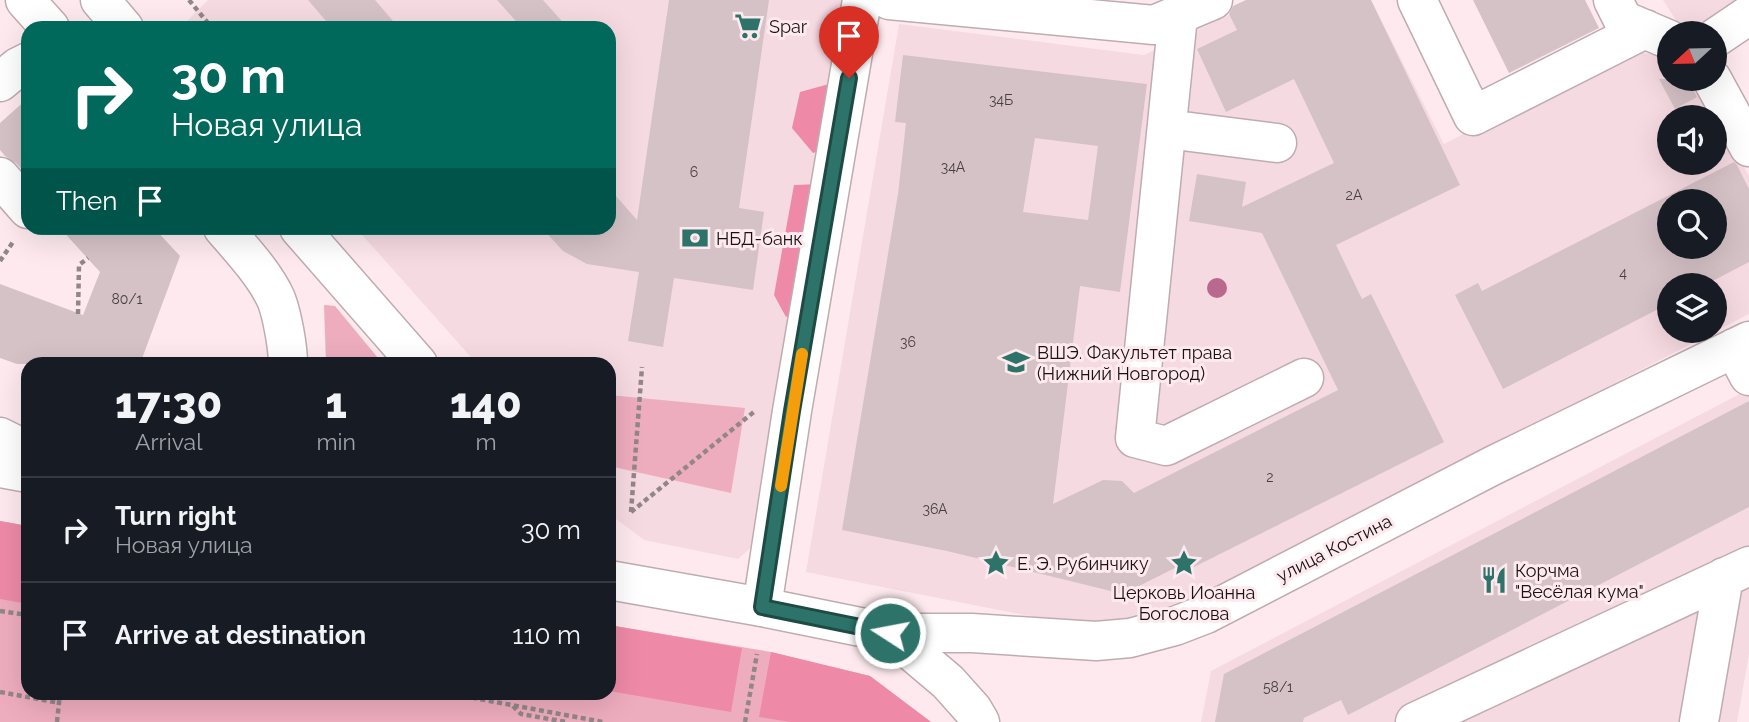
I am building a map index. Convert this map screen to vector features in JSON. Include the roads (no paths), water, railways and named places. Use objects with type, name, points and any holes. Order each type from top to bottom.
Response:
[{"type":"street","points":[[25,0],[44,21]]},
{"type":"street","points":[[100,0],[118,21]]},
{"type":"street","points":[[762,607],[792,411],[862,0]]},
{"type":"street","points":[[889,0],[1025,6],[1154,25],[1213,0]]},
{"type":"street","points":[[1417,0],[1474,116],[1657,34]]},
{"type":"street","points":[[1613,0],[1623,20],[1657,34]]},
{"type":"street","points":[[1727,29],[1749,15]]},
{"type":"street","points":[[1178,16],[1135,438],[1167,446],[1304,378]]},
{"type":"street","points":[[0,82],[21,65]]},
{"type":"street","points":[[1719,91],[1749,147]]},
{"type":"street","points":[[1167,129],[1277,143]]},
{"type":"street","points":[[0,177],[21,201]]},
{"type":"street","points":[[229,235],[252,261],[276,299],[288,357]]},
{"type":"street","points":[[305,235],[412,357]]},
{"type":"street","name":"улица Костина","points":[[616,581],[890,633],[972,633],[1096,641],[1130,638],[1175,626],[1206,614],[1492,466],[1744,355]]},
{"type":"street","points":[[0,437],[21,448]]},
{"type":"street","points":[[0,468],[21,472]]},
{"type":"street","points":[[616,562],[671,592]]},
{"type":"street","points":[[1415,722],[1737,572]]},
{"type":"street","points":[[1699,722],[1737,572]]},
{"type":"street","points":[[890,633],[948,682],[980,722]]},
{"type":"place","name":"Spar","points":[[748,26]]},
{"type":"place","name":"НБД-банк","points":[[695,238]]},
{"type":"place","name":"ВШЭ. Факультет права (Нижний Новгород)","points":[[1016,362]]},
{"type":"place","name":"Е. Э. Рубинчику","points":[[996,563]]},
{"type":"place","name":"Церковь Иоанна Богослова","points":[[1184,563]]},
{"type":"place","name":"Корчма \"Весёлая кума\"","points":[[1494,580]]}]
